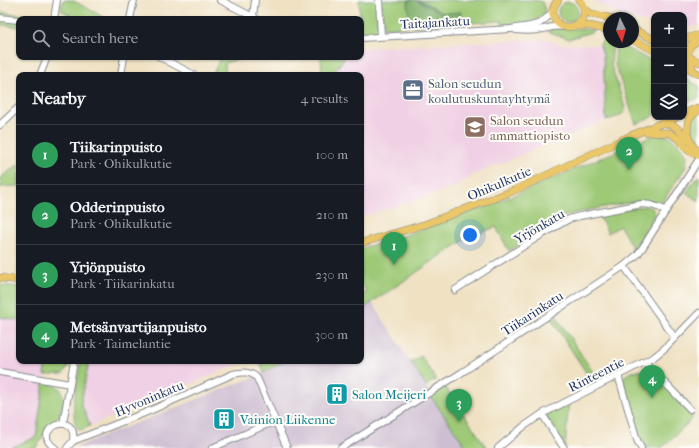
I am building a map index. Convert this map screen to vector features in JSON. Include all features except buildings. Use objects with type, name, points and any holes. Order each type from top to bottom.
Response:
[{"type":"main road","points":[[548,0],[551,4],[556,21],[565,27],[590,26],[603,29]]},
{"type":"main road","points":[[553,10],[558,0]]},
{"type":"main road","points":[[582,3],[591,14],[603,17]]},
{"type":"main road","points":[[575,26],[583,18],[582,3]]},
{"type":"main road","points":[[639,32],[651,38]]},
{"type":"main road","points":[[687,38],[699,35]]},
{"type":"main road","points":[[687,52],[688,48],[693,43],[699,40]]},
{"type":"main road","points":[[639,43],[651,49]]},
{"type":"main road","points":[[687,56],[699,62]]},
{"type":"main road","points":[[687,58],[696,72]]},
{"type":"main road","points":[[687,68],[696,72]]},
{"type":"main road","points":[[687,113],[699,109]]},
{"type":"main road","points":[[689,142],[686,130],[689,118],[699,109]]},
{"type":"main road","name":"Ohikulkutie","points":[[364,242],[426,224],[506,194],[640,132],[670,120]]},
{"type":"main road","points":[[662,123],[673,124],[680,130],[699,155]]},
{"type":"main road","points":[[640,132],[670,132],[680,140],[688,150],[699,155]]},
{"type":"main road","points":[[0,278],[16,280]]},
{"type":"street","points":[[54,16],[57,0]]},
{"type":"street","points":[[131,16],[134,0]]},
{"type":"street","points":[[220,0],[251,16]]},
{"type":"street","points":[[255,0],[255,16]]},
{"type":"street","points":[[379,0],[381,36]]},
{"type":"street","name":"Taitajankatu","points":[[364,38],[533,26],[541,23],[553,10]]},
{"type":"street","points":[[0,18],[16,20]]},
{"type":"street","name":"Taitajankatu","points":[[511,28],[531,31],[553,26],[565,27]]},
{"type":"street","points":[[41,72],[46,60]]},
{"type":"street","points":[[122,72],[124,60]]},
{"type":"street","points":[[166,60],[188,72]]},
{"type":"street","points":[[0,124],[16,110]]},
{"type":"street","name":"Tiikarinkatu","points":[[341,448],[460,373],[624,266],[637,255],[643,247],[699,159]]},
{"type":"street","name":"Yrjönkatu","points":[[455,290],[570,219],[642,204],[651,204],[666,210]]},
{"type":"street","points":[[624,266],[675,338]]},
{"type":"street","name":"Rinteentie","points":[[498,448],[523,427],[542,414],[645,362],[665,348],[699,313]]},
{"type":"street","points":[[645,362],[690,409]]},
{"type":"street","points":[[63,424],[73,364]]},
{"type":"street","points":[[0,372],[70,384]]},
{"type":"street","name":"Hyvoninkatu","points":[[73,441],[147,412],[233,374],[241,372],[249,372],[257,378],[275,421]]},
{"type":"street","points":[[618,375],[637,440],[641,448]]},
{"type":"street","points":[[542,414],[564,448]]},
{"type":"street","points":[[212,448],[275,421],[287,448]]},
{"type":"street","points":[[55,448],[49,442],[48,434],[52,427],[59,423],[71,428],[74,436],[73,441],[67,448]]},
{"type":"street","points":[[43,448],[49,442]]},
{"type":"shaded area","points":[[699,0],[699,25],[687,27],[687,12],[651,12],[651,23],[639,21],[639,12],[615,12],[593,1]]},
{"type":"shaded area","name":"Salon seudun ammattiopisto","points":[[545,39],[560,44],[600,45],[603,55],[606,120],[473,175],[451,189],[364,216],[364,72],[334,72],[343,60],[364,60],[364,48]]},
{"type":"shaded area","points":[[372,302],[426,386],[431,397],[467,448],[78,448],[78,446],[269,371],[280,364],[364,364],[364,308]]},
{"type":"shaded area","points":[[0,317],[16,320],[16,364],[46,364],[44,387],[36,437],[10,448],[0,448]]},
{"type":"shaded area","points":[[88,364],[239,364],[90,426],[81,403]]},
{"type":"green space","points":[[63,0],[72,0],[101,16],[72,16],[61,10]]},
{"type":"green space","points":[[359,0],[377,0],[379,32],[364,34],[364,16],[360,16]]},
{"type":"green space","points":[[381,0],[417,0],[435,8],[419,0],[536,0],[542,2],[545,10],[538,19],[533,22],[521,24],[502,25],[502,21],[384,28]]},
{"type":"green space","points":[[408,0],[415,0],[443,13],[461,12],[457,23],[409,25]]},
{"type":"green space","points":[[568,2],[575,5],[578,12],[575,19],[568,22],[561,19],[558,12],[561,5]]},
{"type":"green space","points":[[0,12],[32,16],[16,16],[16,27],[0,25]]},
{"type":"green space","points":[[556,27],[595,30],[569,39],[546,31]]},
{"type":"green space","points":[[603,39],[603,48],[612,48],[611,65],[625,108],[625,112],[617,117],[606,120],[603,55],[600,45]]},
{"type":"green space","points":[[616,48],[626,48],[651,60],[651,117],[636,124],[615,65]]},
{"type":"green space","points":[[220,60],[236,60],[225,63],[226,72],[214,72]]},
{"type":"green space","points":[[321,60],[343,60],[334,72],[322,72]]},
{"type":"green space","points":[[687,80],[699,86],[699,98],[687,102]]},
{"type":"green space","points":[[699,113],[699,146],[692,135],[691,124],[694,115]]},
{"type":"green space","points":[[655,135],[669,136],[680,145],[687,156],[686,167],[662,202],[644,200],[588,210],[565,216],[509,251],[496,227],[467,238],[364,308],[364,294],[367,292],[364,288],[364,247],[394,239],[483,208]]},
{"type":"green space","points":[[16,166],[16,186],[0,187],[0,178]]},
{"type":"green space","points":[[699,176],[699,201],[686,193]]},
{"type":"green space","points":[[646,206],[652,208],[655,213],[640,240],[633,249],[620,226],[608,233],[598,214]]},
{"type":"green space","points":[[0,285],[16,287],[16,320],[0,317]]},
{"type":"green space","points":[[556,316],[598,380],[593,383],[551,319]]},
{"type":"green space","points":[[421,356],[436,379],[426,386],[411,362]]},
{"type":"green space","points":[[46,364],[69,364],[63,374],[44,375]]},
{"type":"green space","points":[[80,364],[88,364],[81,403],[90,426],[81,430],[78,429],[75,423],[74,415],[76,386]]},
{"type":"green space","points":[[261,364],[279,364],[264,373]]},
{"type":"green space","points":[[646,370],[652,372],[692,414],[692,419],[662,448],[644,448],[623,381],[629,373]]},
{"type":"green space","points":[[44,382],[60,388],[64,398],[59,417],[46,432],[36,448],[10,448],[36,437]]},
{"type":"green space","points":[[445,387],[487,448],[467,448],[431,397]]},
{"type":"green space","points":[[569,401],[565,448],[545,416]]},
{"type":"place","name":"Salon seudun koulutuskuntayhtymä","points":[[413,90]]},
{"type":"place","name":"Salon seudun ammattiopisto","points":[[475,127]]},
{"type":"place","name":"Odderinpuisto","points":[[629,170]]},
{"type":"place","name":"Tiikarinpuisto","points":[[394,265]]},
{"type":"place","name":"Salon Meijeri","points":[[337,394]]},
{"type":"place","name":"Metsänvartijanpuisto","points":[[652,398]]},
{"type":"place","name":"Vainion Liikenne","points":[[224,419]]},
{"type":"place","name":"Yrjönpuisto","points":[[459,422]]}]
